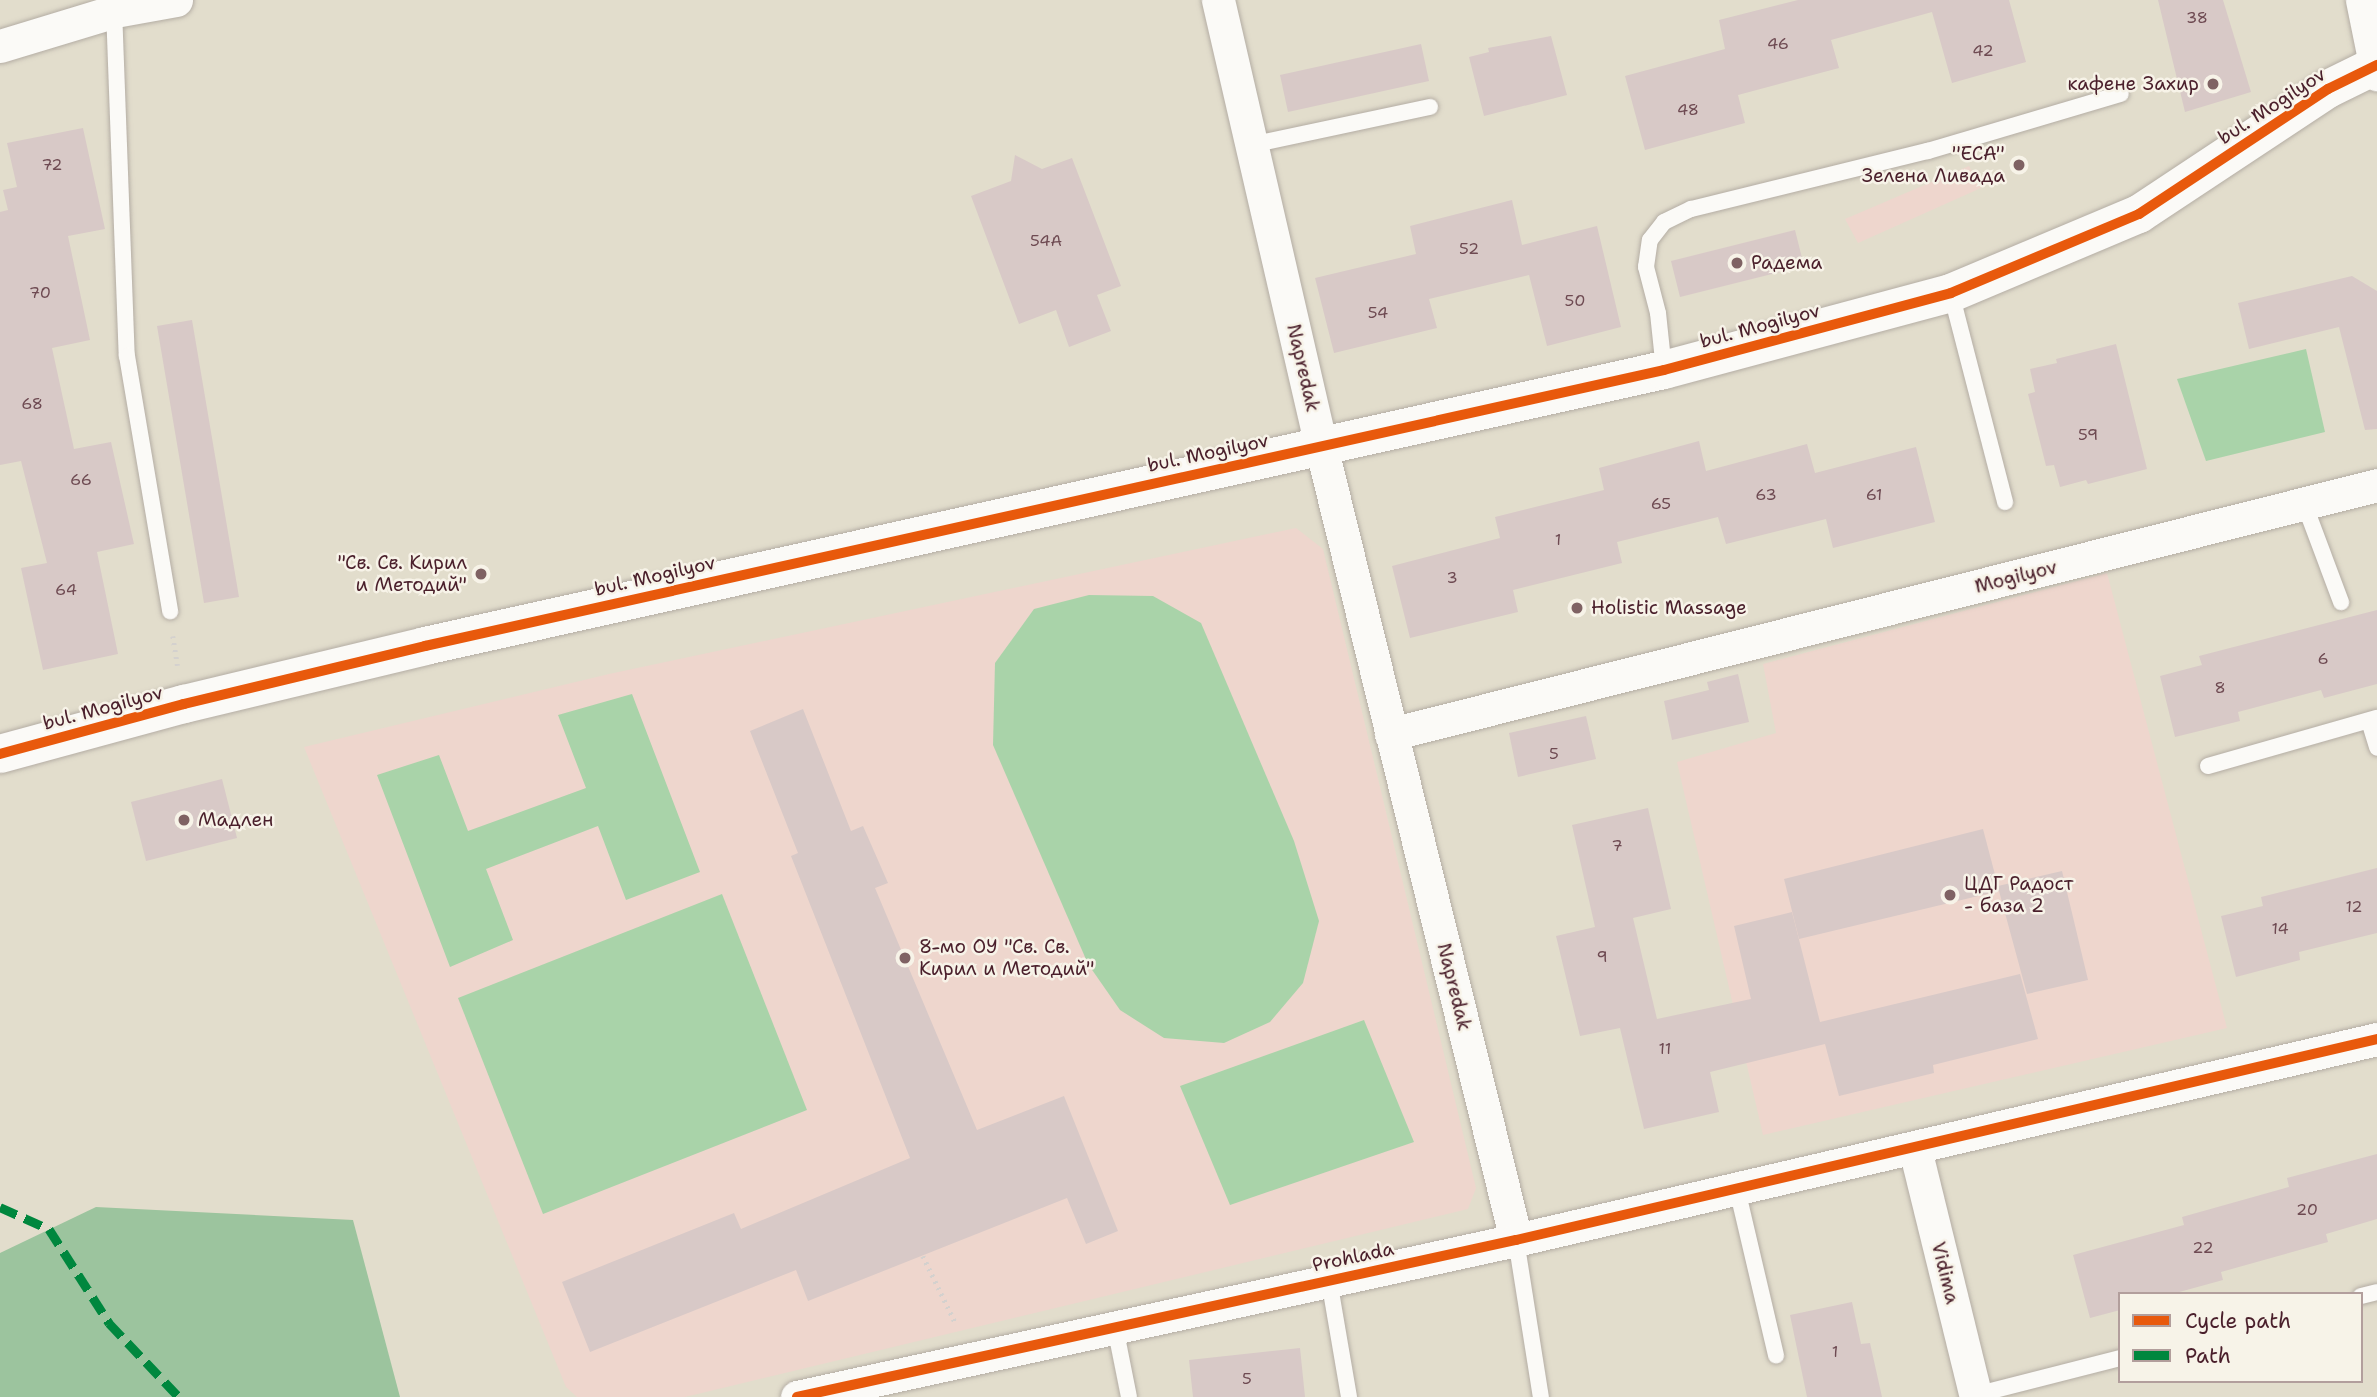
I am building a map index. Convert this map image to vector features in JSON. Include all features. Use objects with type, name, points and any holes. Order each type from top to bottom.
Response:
[{"type":"street","points":[[0,46],[114,5],[176,0]]},
{"type":"street","name":"Napredak","points":[[1218,0],[1321,446],[1516,1240]]},
{"type":"street","points":[[2362,0],[2376,68]]},
{"type":"street","name":"bul. Mogilyov","points":[[0,754],[184,704],[438,643],[1664,370],[1951,293],[2138,214],[2328,89],[2376,68]]},
{"type":"street","name":"Mogilyov","points":[[1391,734],[2377,485]]},
{"type":"street","name":"Prohlada","points":[[797,1397],[1516,1240],[2377,1039]]},
{"type":"street","name":"Vidima","points":[[1914,1149],[1976,1396]]},
{"type":"lane","points":[[114,5],[127,356],[170,611]]},
{"type":"lane","points":[[1664,370],[1658,313],[1646,267],[1650,240],[1664,222],[1691,209],[1928,151],[2121,94]]},
{"type":"lane","points":[[1251,145],[1430,107]]},
{"type":"lane","points":[[1951,293],[2005,502]]},
{"type":"lane","points":[[2304,503],[2341,602]]},
{"type":"lane","points":[[2208,766],[2373,719],[2377,747]]},
{"type":"lane","points":[[1737,1189],[1776,1354]]},
{"type":"lane","points":[[1516,1240],[1541,1397]]},
{"type":"lane","points":[[1329,1280],[1349,1397]]},
{"type":"lane","points":[[1115,1327],[1129,1397]]},
{"type":"lane","points":[[1976,1396],[2118,1359]]},
{"type":"path","points":[[170,611],[184,704]]},
{"type":"path","points":[[923,1256],[959,1332],[966,1360]]},
{"type":"shaded area","points":[[1969,166],[1981,188],[1858,243],[1845,219]]},
{"type":"shaded area","name":"8-мо ОУ \"Св. Св. Кирил и Методий\"","points":[[1296,528],[1323,549],[1476,1188],[1468,1209],[685,1397],[577,1397],[566,1387],[304,747],[609,674]]},
{"type":"shaded area","name":"ЦДГ Радост - база 2","points":[[2107,573],[2227,1028],[1763,1135],[1677,762],[1776,733],[1763,664]]},
{"type":"green space","points":[[2306,349],[2325,432],[2206,461],[2177,379]]},
{"type":"green space","points":[[1089,595],[1153,596],[1201,623],[1294,841],[1319,921],[1303,983],[1270,1022],[1224,1043],[1164,1038],[1120,1010],[1088,964],[993,745],[995,663],[1034,609]]},
{"type":"green space","points":[[632,694],[700,872],[626,900],[598,826],[486,869],[513,940],[450,967],[377,775],[439,755],[468,831],[586,788],[558,715]]},
{"type":"green space","points":[[722,894],[807,1110],[543,1214],[458,998]]},
{"type":"green space","points":[[1364,1020],[1414,1142],[1230,1205],[1180,1086]]},
{"type":"green space","points":[[96,1207],[353,1220],[400,1397],[0,1397],[0,1253]]},
{"type":"building","points":[[1798,0],[2009,0],[2026,62],[1952,83],[1932,12],[1831,40],[1839,68],[1738,95],[1745,123],[1645,150],[1625,76],[1725,49],[1719,20]]},
{"type":"building","points":[[2158,0],[2223,0],[2251,92],[2185,112]]},
{"type":"building","points":[[1551,36],[1567,95],[1484,116],[1469,57],[1489,52],[1488,48]]},
{"type":"building","points":[[1421,44],[1429,81],[1288,112],[1280,75]]},
{"type":"building","points":[[83,128],[105,229],[68,236],[90,340],[52,348],[74,449],[111,442],[134,544],[97,552],[118,654],[43,670],[21,568],[47,563],[21,461],[0,465],[0,212],[8,210],[3,190],[17,187],[7,143]]},
{"type":"building","points":[[1015,155],[1042,169],[1072,158],[1121,286],[1097,295],[1111,331],[1069,347],[1056,310],[1019,324],[971,196],[1011,181]]},
{"type":"building","points":[[1512,200],[1522,245],[1597,226],[1621,327],[1547,346],[1529,275],[1429,299],[1437,328],[1334,353],[1315,278],[1416,254],[1410,226]]},
{"type":"building","name":"Радема","points":[[1795,230],[1804,266],[1680,297],[1671,261]]},
{"type":"building","points":[[2352,276],[2377,291],[2377,429],[2365,430],[2339,327],[2249,349],[2238,303]]},
{"type":"building","points":[[192,320],[239,597],[204,603],[157,326]]},
{"type":"building","points":[[2116,344],[2147,469],[2088,484],[2086,480],[2060,487],[2054,465],[2046,466],[2028,394],[2035,392],[2030,369],[2057,363],[2056,359]]},
{"type":"building","points":[[1699,441],[1706,471],[1807,444],[1815,473],[1916,447],[1935,522],[1833,548],[1826,519],[1726,544],[1718,517],[1617,542],[1622,563],[1513,590],[1518,612],[1410,638],[1392,566],[1500,538],[1495,517],[1604,490],[1599,468]]},
{"type":"building","points":[[2377,610],[2377,684],[2324,698],[2321,690],[2238,712],[2240,721],[2175,737],[2160,676],[2202,665],[2199,656]]},
{"type":"building","points":[[1738,674],[1749,722],[1672,740],[1664,701],[1709,690],[1707,682]]},
{"type":"building","points":[[803,709],[851,831],[863,826],[888,883],[875,888],[977,1130],[1064,1096],[1118,1231],[1086,1244],[1067,1198],[808,1301],[796,1270],[590,1352],[562,1282],[734,1213],[741,1229],[910,1158],[791,856],[798,853],[750,731]]},
{"type":"building","points":[[1586,716],[1596,759],[1518,777],[1509,733]]},
{"type":"building","name":"Мадлен","points":[[222,779],[237,838],[146,861],[131,802]]},
{"type":"building","points":[[1648,808],[1671,909],[1633,918],[1657,1019],[1751,999],[1734,926],[1792,912],[1820,1022],[2020,974],[2038,1039],[1933,1065],[1934,1073],[1839,1096],[1825,1044],[1710,1072],[1719,1112],[1644,1129],[1620,1028],[1580,1036],[1556,936],[1595,927],[1572,825]]},
{"type":"building","points":[[1983,829],[1998,886],[2062,871],[2088,980],[2027,994],[1999,891],[1799,939],[1784,879]]},
{"type":"building","points":[[2377,868],[2377,933],[2299,952],[2300,960],[2236,977],[2221,916],[2263,906],[2261,897]]},
{"type":"building","points":[[2377,1154],[2377,1219],[2326,1234],[2328,1242],[2221,1272],[2223,1280],[2179,1292],[2118,1292],[2118,1311],[2090,1318],[2073,1255],[2184,1225],[2182,1217],[2289,1187],[2287,1178]]},
{"type":"building","points":[[1852,1302],[1861,1344],[1870,1343],[1882,1397],[1807,1397],[1790,1315]]},
{"type":"building","points":[[1300,1348],[1305,1397],[1193,1397],[1189,1360]]},
{"type":"marked path","points":[[0,1207],[49,1229],[109,1323],[179,1397]]},
{"type":"cycle path","points":[[0,754],[184,704],[425,646],[1664,370],[1951,293],[2139,214],[2328,89],[2377,65]]},
{"type":"cycle path","points":[[797,1397],[1516,1240],[2377,1039]]},
{"type":"place","name":"кафене Захир","points":[[2213,84]]},
{"type":"place","name":"''ЕСА'' Зелена Ливада","points":[[2019,165]]},
{"type":"place","name":"Радема","points":[[1737,263]]},
{"type":"place","name":"\"Св. Св. Кирил и Методий\"","points":[[481,574]]},
{"type":"place","name":"Holistic Massage","points":[[1577,608]]},
{"type":"place","name":"Мадлен","points":[[184,820]]},
{"type":"place","name":"ЦДГ Радост - база 2","points":[[1950,895]]},
{"type":"place","name":"8-мо ОУ \"Св. Св. Кирил и Методий\"","points":[[905,958]]}]
